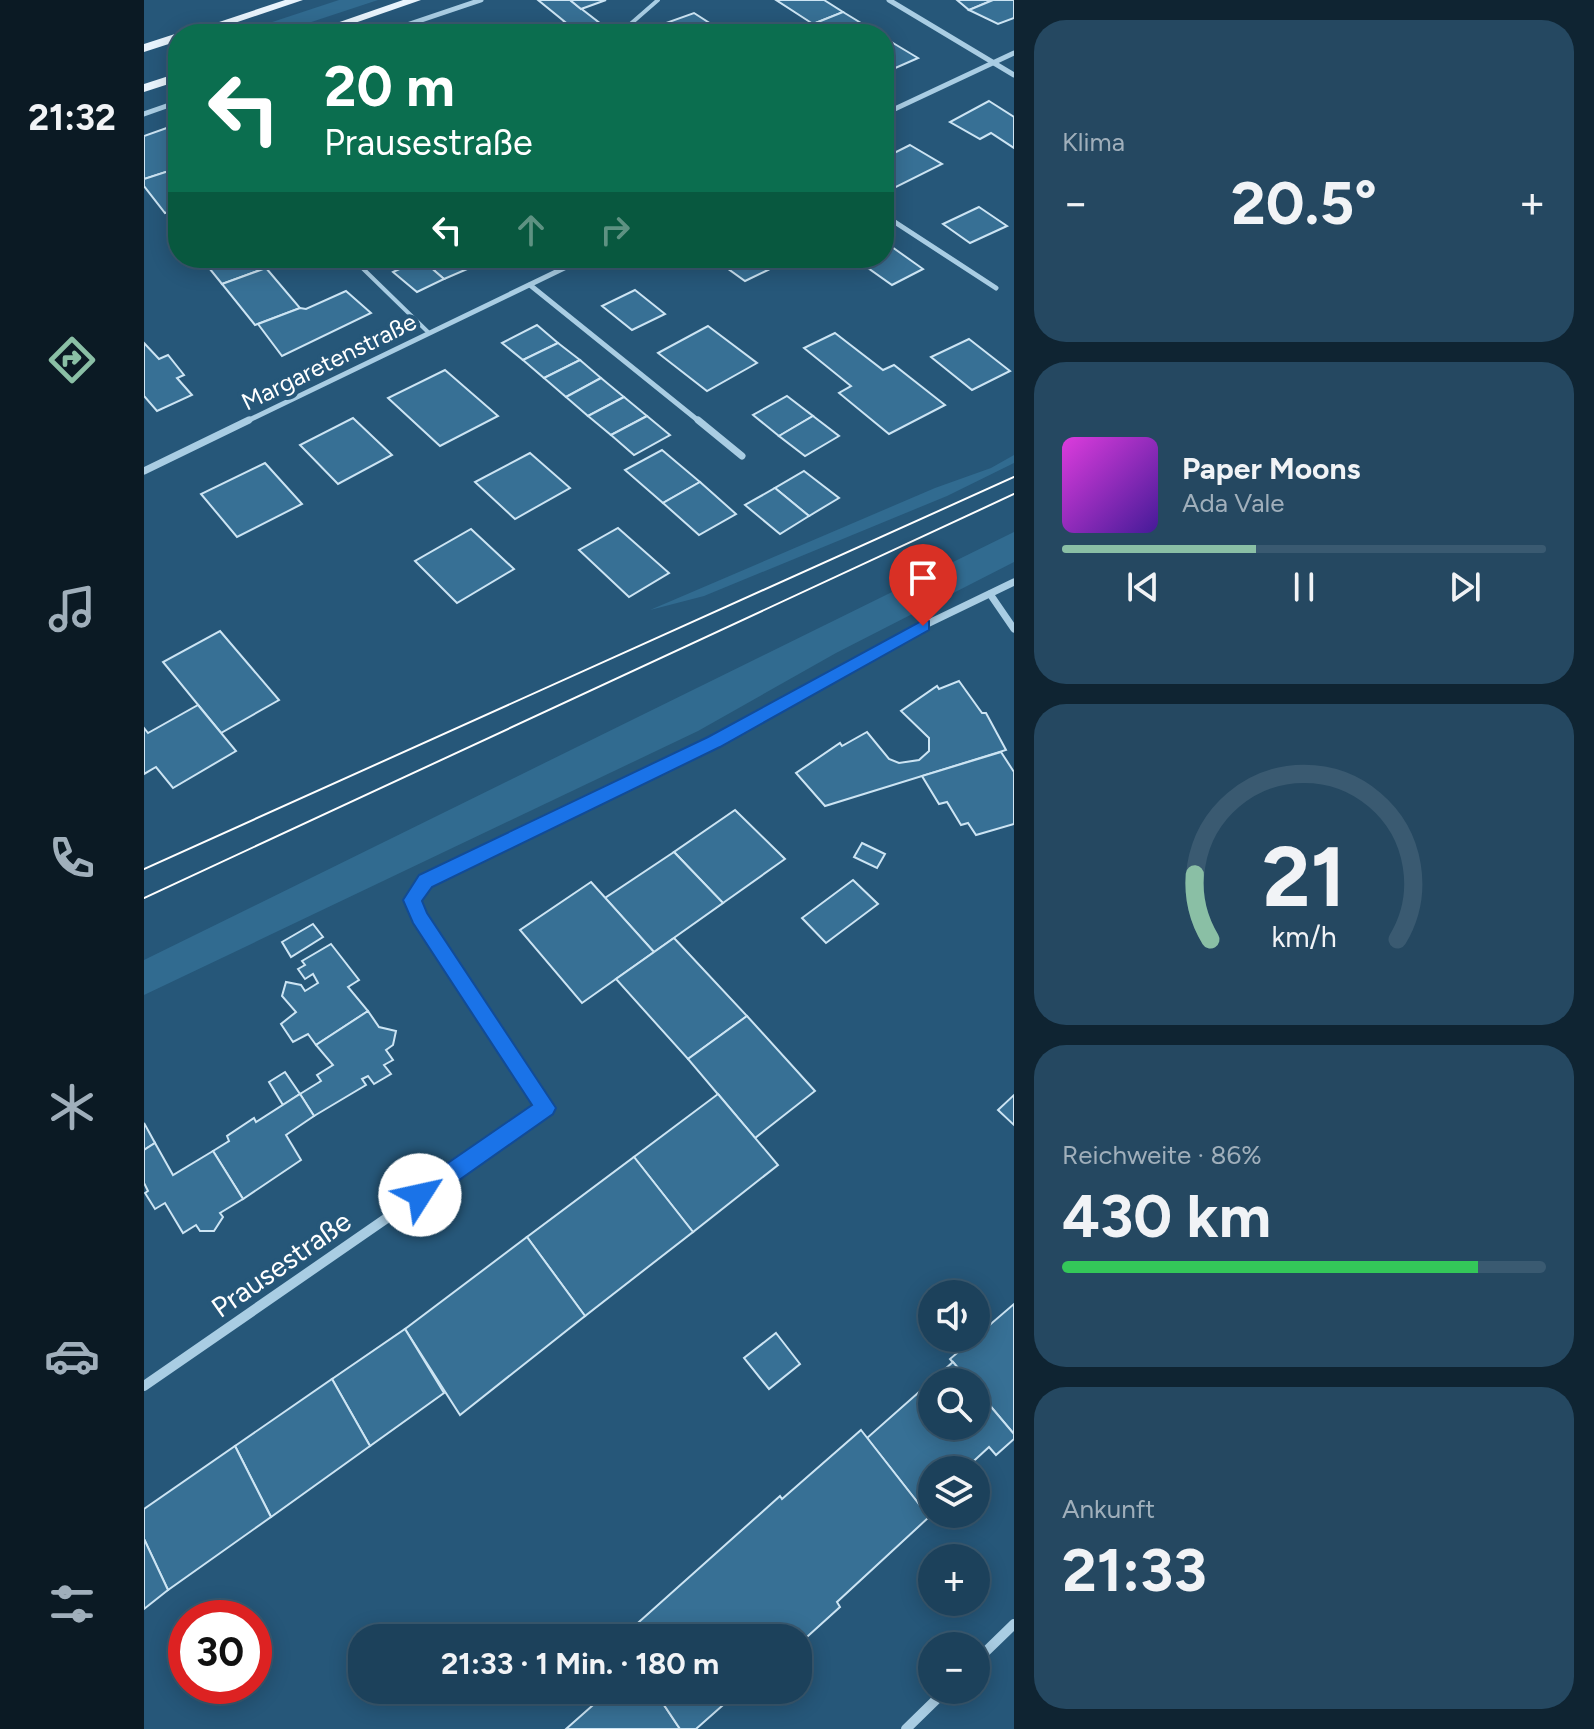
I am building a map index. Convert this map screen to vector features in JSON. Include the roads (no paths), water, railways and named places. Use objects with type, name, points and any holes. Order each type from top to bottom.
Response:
[{"type":"main road","points":[[221,24],[297,0]]},
{"type":"main road","points":[[342,24],[415,0]]},
{"type":"main road","points":[[144,48],[168,40]]},
{"type":"main road","points":[[144,88],[168,80]]},
{"type":"street","points":[[410,24],[481,0]]},
{"type":"street","points":[[889,0],[1014,75]]},
{"type":"street","points":[[894,109],[1014,53]]},
{"type":"street","points":[[144,114],[168,106]]},
{"type":"street","points":[[894,222],[996,288]]},
{"type":"street","name":"Margaretenstraße","points":[[144,471],[565,268]]},
{"type":"street","points":[[530,285],[742,456]]},
{"type":"street","name":"Prausestraße","points":[[144,1386],[546,1108],[420,918],[412,900],[425,881],[714,742],[900,637],[1014,582]]},
{"type":"street","points":[[990,594],[1014,629]]},
{"type":"street","points":[[990,1647],[1014,1624]]},
{"type":"street","points":[[906,1729],[932,1704]]},
{"type":"lane","points":[[630,24],[658,0]]},
{"type":"lane","points":[[362,268],[429,333]]},
{"type":"tram line","points":[[144,869],[1014,477]]},
{"type":"tram line","points":[[144,898],[1014,494]]}]
